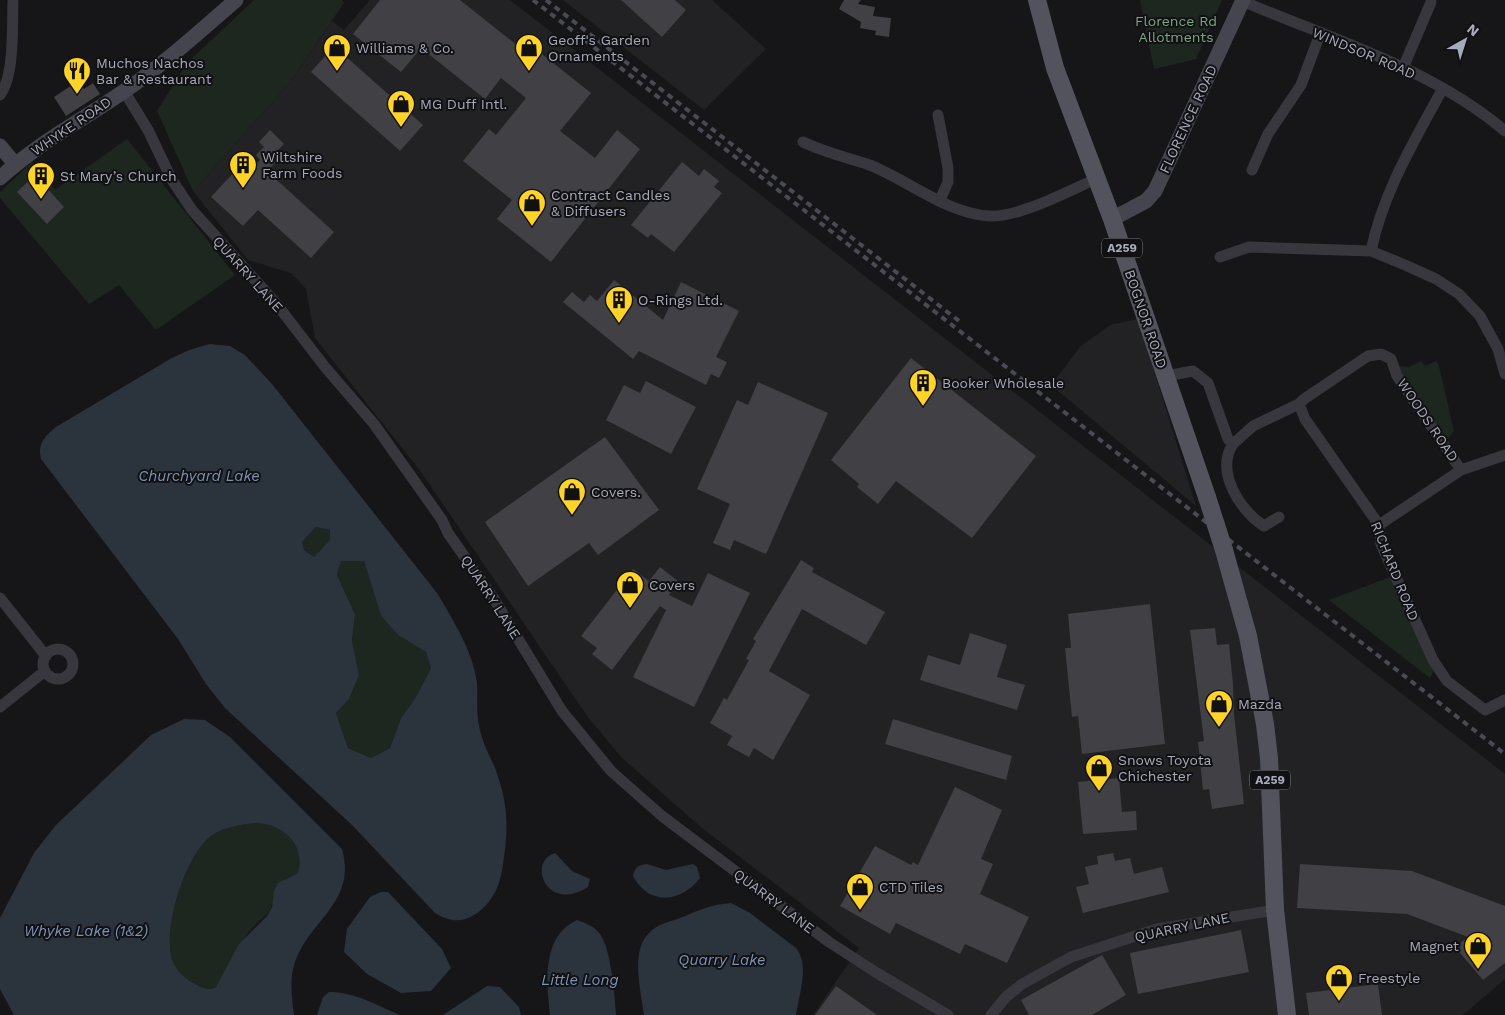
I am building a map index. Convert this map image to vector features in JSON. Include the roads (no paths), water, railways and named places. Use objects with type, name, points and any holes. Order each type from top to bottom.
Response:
[{"type":"main road","name":"WHYKE ROAD","points":[[0,178],[15,164],[124,91],[165,60],[236,0]]},
{"type":"main road","name":"BOGNOR ROAD","points":[[1037,0],[1055,68],[1112,219],[1207,497],[1248,636],[1265,724],[1269,758],[1275,910]]},
{"type":"main road","name":"FLORENCE ROAD","points":[[1112,219],[1146,201],[1155,191],[1242,1]]},
{"type":"main road","points":[[0,146],[15,164]]},
{"type":"main road","name":"A259","points":[[1275,910],[1288,1015]]},
{"type":"street","points":[[0,95],[5,87],[9,73],[13,0]]},
{"type":"street","name":"WINDSOR ROAD","points":[[1242,1],[1320,34],[1381,56],[1443,88],[1485,114],[1505,131]]},
{"type":"street","points":[[1403,68],[1431,2]]},
{"type":"street","points":[[1252,170],[1268,134],[1300,85],[1320,34]]},
{"type":"street","points":[[1371,251],[1376,227],[1390,191],[1443,88]]},
{"type":"street","name":"QUARRY LANE","points":[[124,91],[148,130],[172,180],[192,210],[275,302],[325,367],[374,424],[442,520],[448,532],[494,599],[562,711],[610,771],[662,816],[829,942],[948,1015]]},
{"type":"street","points":[[938,115],[948,168],[948,182],[940,200]]},
{"type":"street","points":[[802,142],[826,153],[868,165],[964,211],[989,216],[1014,213],[1096,179]]},
{"type":"street","points":[[1220,257],[1249,248],[1371,251],[1436,279],[1459,294],[1480,316],[1498,349],[1505,374]]},
{"type":"street","name":"WOODS ROAD","points":[[1300,404],[1304,399],[1368,356],[1380,354],[1386,356],[1393,363],[1397,376],[1461,470]]},
{"type":"street","points":[[1166,376],[1193,371],[1204,378],[1208,383],[1228,438],[1233,444]]},
{"type":"street","points":[[1279,518],[1264,526],[1248,514],[1232,486],[1226,467],[1227,455],[1233,444],[1253,426],[1300,404]]},
{"type":"street","name":"RICHARD ROAD","points":[[1300,404],[1305,419],[1379,525],[1381,544],[1406,602],[1433,660],[1447,681],[1485,710],[1505,700]]},
{"type":"street","points":[[1379,525],[1461,470],[1505,455]]},
{"type":"street","points":[[0,598],[46,656]]},
{"type":"street","points":[[52,651],[64,651],[71,658],[73,665],[64,678],[53,678],[45,671],[43,663],[46,656],[52,651]]},
{"type":"street","points":[[0,707],[45,671]]},
{"type":"street","name":"QUARRY LANE","points":[[991,1015],[1022,984],[1072,956],[1156,929],[1275,910]]},
{"type":"water","name":"Churchyard Lake","points":[[210,344],[230,346],[245,355],[272,384],[437,593],[467,648],[477,683],[480,731],[503,793],[507,827],[499,884],[485,907],[469,918],[452,920],[435,913],[352,825],[225,708],[206,684],[178,639],[41,459],[41,445],[48,434],[56,427],[170,359],[189,350]],"holes":[[[316,527],[330,530],[330,540],[314,557],[304,550],[302,542]],[[341,561],[364,561],[381,616],[398,635],[426,652],[431,668],[416,697],[401,718],[390,748],[371,758],[348,748],[336,713],[349,699],[359,675],[352,641],[355,614],[337,575]]]},
{"type":"water","name":"Whyke Lake (1&2)","points":[[184,719],[205,720],[230,737],[342,849],[345,868],[343,885],[337,899],[299,952],[293,969],[291,986],[294,1015],[14,1015],[0,989],[0,918],[34,853],[56,825],[151,735]],"holes":[[[254,823],[264,824],[282,831],[295,844],[300,863],[298,873],[278,883],[274,890],[272,907],[267,916],[239,944],[216,987],[211,989],[203,988],[179,972],[171,953],[172,916],[185,875],[194,857],[204,843],[214,834],[239,826]]]},
{"type":"water","points":[[555,853],[572,871],[590,879],[588,887],[573,894],[561,894],[552,890],[545,883],[542,865],[547,858]]},
{"type":"water","points":[[647,864],[666,870],[693,864],[697,867],[700,878],[684,892],[675,896],[665,898],[656,896],[640,886],[633,876],[637,867]]},
{"type":"water","points":[[381,892],[388,892],[442,949],[451,968],[431,991],[401,993],[367,974],[344,952],[347,929],[370,897]]},
{"type":"water","name":"Quarry Lake","points":[[731,903],[750,913],[796,948],[800,955],[803,972],[796,1015],[644,1015],[639,984],[638,961],[643,941],[649,933],[659,925],[699,910]]},
{"type":"water","name":"Little Long","points":[[577,920],[595,929],[604,941],[612,973],[616,1015],[550,1015],[548,975],[552,948],[557,937],[566,927]]},
{"type":"water","points":[[487,986],[500,987],[519,1007],[521,1015],[443,1015]]},
{"type":"water","points":[[329,992],[356,996],[400,1015],[317,1015],[323,997]]},
{"type":"railway","points":[[533,0],[1505,754]]},
{"type":"railway","points":[[546,0],[959,321]]},
{"type":"place","name":"Williams & Co.","points":[[337,72]]},
{"type":"place","name":"Geoff's Garden Ornaments","points":[[529,72]]},
{"type":"place","name":"Muchos Nachos Bar & Restaurant","points":[[77,95]]},
{"type":"place","name":"MG Duff Intl.","points":[[401,128]]},
{"type":"place","name":"Wiltshire Farm Foods","points":[[243,189]]},
{"type":"place","name":"St Mary’s Church","points":[[41,200]]},
{"type":"place","name":"Contract Candles & Diffusers","points":[[532,227]]},
{"type":"place","name":"O-Rings Ltd.","points":[[619,324]]},
{"type":"place","name":"Booker Wholesale","points":[[923,407]]},
{"type":"place","name":"Covers.","points":[[572,516]]},
{"type":"place","name":"Covers","points":[[630,609]]},
{"type":"place","name":"Mazda","points":[[1219,728]]},
{"type":"place","name":"Snows Toyota Chichester","points":[[1099,792]]},
{"type":"place","name":"CTD Tiles","points":[[860,911]]},
{"type":"place","name":"Magnet","points":[[1478,970]]},
{"type":"place","name":"Freestyle","points":[[1339,1002]]},
{"type":"park label","name":"Florence Rd Allotments","points":[[1176,30]]}]
